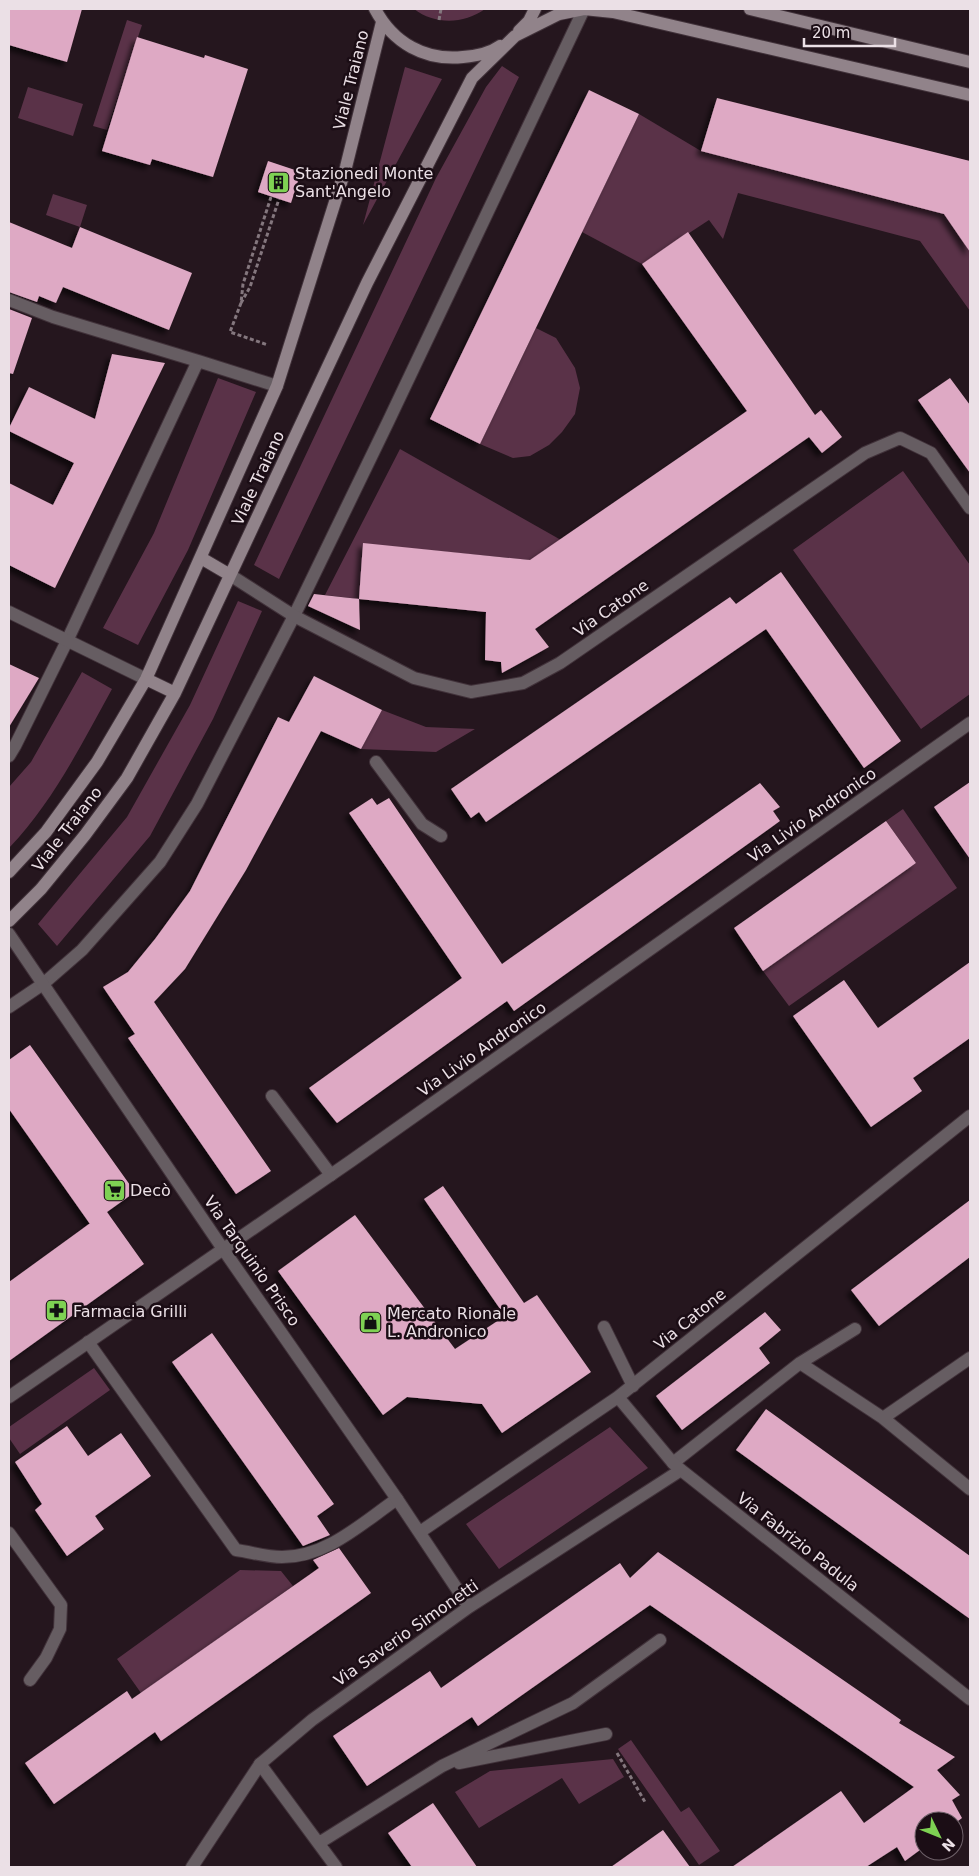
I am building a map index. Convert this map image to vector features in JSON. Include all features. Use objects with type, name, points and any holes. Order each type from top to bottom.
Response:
[{"type":"main road","points":[[374,9],[394,36],[412,49],[446,59],[477,56],[494,50],[515,36],[559,14],[584,9],[612,12],[970,95]]},
{"type":"main road","points":[[515,36],[528,21],[535,9]]},
{"type":"main road","points":[[750,9],[970,62]]},
{"type":"main road","name":"Viale Traiano","points":[[9,872],[46,832],[97,762],[146,679],[277,386],[346,167],[382,22]]},
{"type":"main road","name":"Viale Traiano","points":[[9,921],[41,889],[86,835],[127,778],[175,693],[367,283],[472,78],[515,36]]},
{"type":"main road","points":[[200,558],[230,575]]},
{"type":"main road","points":[[146,679],[175,693]]},
{"type":"street","points":[[9,1007],[43,984],[82,950],[160,862],[197,804],[294,616],[584,9]]},
{"type":"street","points":[[9,300],[53,317],[277,386]]},
{"type":"street","points":[[9,756],[68,641],[198,361]]},
{"type":"street","name":"Via Catone","points":[[230,575],[294,616],[414,678],[471,692],[523,683],[560,663],[865,453],[900,438],[931,453],[970,508]]},
{"type":"street","points":[[9,612],[146,679]]},
{"type":"street","name":"Via Livio Andronico","points":[[9,1397],[331,1176],[970,723]]},
{"type":"street","points":[[376,762],[422,824],[441,836]]},
{"type":"street","name":"Via Tarquinio Prisco","points":[[9,934],[223,1249],[420,1532],[469,1607]]},
{"type":"street","points":[[272,1096],[331,1176]]},
{"type":"street","name":"Via Catone","points":[[420,1532],[633,1386],[970,1116]]},
{"type":"street","points":[[604,1327],[633,1386]]},
{"type":"street","name":"Via Saverio Simonetti","points":[[192,1867],[260,1764],[312,1720],[469,1607],[677,1467],[800,1362],[855,1329]]},
{"type":"street","points":[[88,1342],[236,1550],[281,1557],[310,1554],[336,1542],[397,1499]]},
{"type":"street","points":[[883,1418],[970,1358]]},
{"type":"street","points":[[800,1362],[883,1418],[970,1488]]},
{"type":"street","name":"Via Fabrizio Padula","points":[[618,1397],[677,1467],[970,1699]]},
{"type":"street","points":[[9,1533],[61,1605],[60,1629],[46,1658],[30,1680]]},
{"type":"street","points":[[319,1843],[442,1766],[573,1703],[660,1640]]},
{"type":"street","points":[[442,1766],[606,1734]]},
{"type":"street","points":[[260,1764],[336,1867]]},
{"type":"path","points":[[438,20],[441,9]]},
{"type":"path","points":[[241,302],[242,284],[271,197]]},
{"type":"path","points":[[268,345],[230,332],[241,302],[250,286],[279,199]]},
{"type":"path","points":[[606,1734],[646,1802]]},
{"type":"shaded area","points":[[414,9],[485,9],[468,18],[449,21],[431,18]]},
{"type":"shaded area","points":[[127,20],[142,25],[107,130],[93,126]]},
{"type":"shaded area","points":[[502,66],[519,77],[279,579],[254,565],[436,178],[486,87]]},
{"type":"shaded area","points":[[405,67],[442,79],[363,225]]},
{"type":"shaded area","points":[[28,87],[83,104],[73,136],[18,118]]},
{"type":"shaded area","points":[[639,114],[701,151],[944,214],[970,252],[970,311],[920,241],[738,193],[723,239],[709,220],[642,264],[582,232]]},
{"type":"shaded area","points":[[53,194],[87,205],[80,227],[46,215]]},
{"type":"shaded area","points":[[536,328],[556,338],[575,368],[580,388],[575,414],[562,432],[549,445],[530,456],[513,458],[480,444]]},
{"type":"shaded area","points":[[218,378],[256,392],[188,550],[138,645],[103,628],[154,533]]},
{"type":"shaded area","points":[[400,449],[561,540],[530,560],[363,544],[359,599],[325,595]]},
{"type":"shaded area","points":[[903,471],[970,565],[970,694],[921,729],[793,550]]},
{"type":"shaded area","points":[[238,601],[262,611],[213,719],[150,836],[57,946],[38,924],[127,817],[190,705]]},
{"type":"shaded area","points":[[82,672],[112,689],[53,792],[9,848],[9,787],[31,762]]},
{"type":"shaded area","points":[[382,710],[426,727],[475,729],[436,752],[361,749]]},
{"type":"shaded area","points":[[903,809],[957,888],[789,1006],[763,971],[916,863],[886,821]]},
{"type":"shaded area","points":[[94,1368],[110,1390],[20,1454],[9,1438],[9,1427]]},
{"type":"shaded area","points":[[610,1427],[648,1468],[499,1569],[466,1524]]},
{"type":"shaded area","points":[[240,1570],[281,1571],[293,1586],[141,1693],[117,1659]]},
{"type":"shaded area","points":[[631,1740],[681,1812],[689,1807],[720,1851],[699,1865],[618,1749]]},
{"type":"shaded area","points":[[613,1759],[624,1777],[579,1804],[562,1778],[479,1828],[455,1792],[490,1771]]},
{"type":"building","points":[[9,9],[82,9],[67,62],[9,45]]},
{"type":"building","points":[[137,37],[204,58],[205,55],[248,69],[213,177],[152,159],[150,165],[102,151]]},
{"type":"building","points":[[589,90],[639,114],[480,444],[430,419]]},
{"type":"building","points":[[717,98],[970,161],[970,252],[944,214],[701,151]]},
{"type":"building","name":"Stazionedi Monte Sant'Angelo","points":[[268,161],[301,172],[291,203],[258,192]]},
{"type":"building","points":[[9,222],[72,248],[80,227],[192,273],[169,330],[63,287],[56,303],[39,296],[37,302],[9,292]]},
{"type":"building","points":[[688,232],[815,415],[821,410],[842,437],[822,453],[809,437],[535,629],[549,647],[502,673],[501,662],[485,660],[486,612],[359,599],[363,543],[530,560],[747,411],[642,264]]},
{"type":"building","points":[[9,309],[32,318],[13,374],[9,373]]},
{"type":"building","points":[[112,354],[165,363],[55,588],[9,565],[9,483],[53,505],[74,463],[9,431],[9,428],[29,387],[95,419]]},
{"type":"building","points":[[950,378],[970,405],[970,473],[918,400]]},
{"type":"building","points":[[781,572],[901,741],[864,768],[766,629],[486,822],[479,812],[471,818],[451,789],[730,597],[736,604]]},
{"type":"building","points":[[314,594],[359,599],[360,630],[308,606]]},
{"type":"building","points":[[9,664],[39,678],[9,727]]},
{"type":"building","points":[[314,676],[382,710],[361,749],[321,731],[246,870],[185,969],[154,1002],[271,1171],[236,1194],[128,1038],[135,1034],[103,987],[128,972],[190,891],[278,717],[289,722]]},
{"type":"building","points":[[970,782],[970,859],[934,807]]},
{"type":"building","points":[[760,783],[780,807],[773,811],[780,821],[514,1011],[507,1001],[337,1123],[309,1088],[462,978],[349,813],[372,798],[377,805],[389,798],[502,964]]},
{"type":"building","points":[[886,821],[916,863],[763,971],[734,928]]},
{"type":"building","points":[[970,962],[970,1038],[913,1078],[922,1091],[871,1127],[793,1016],[844,980],[878,1028]]},
{"type":"building","points":[[30,1045],[135,1192],[107,1212],[144,1264],[9,1361],[9,1282],[90,1224],[9,1109],[9,1060]]},
{"type":"building","name":"Mercato Rionale L. Andronico","points":[[443,1186],[524,1303],[537,1295],[591,1372],[502,1433],[482,1404],[407,1397],[383,1415],[278,1271],[355,1215],[455,1349],[505,1316],[424,1199]]},
{"type":"building","points":[[970,1200],[970,1257],[879,1326],[851,1290]]},
{"type":"building","points":[[765,1312],[781,1330],[759,1348],[770,1363],[682,1430],[656,1396]]},
{"type":"building","points":[[212,1333],[334,1504],[317,1516],[330,1535],[303,1546],[172,1362]]},
{"type":"building","points":[[766,1409],[970,1556],[970,1619],[736,1450]]},
{"type":"building","points":[[67,1426],[88,1456],[121,1433],[151,1476],[95,1516],[104,1529],[67,1556],[35,1510],[42,1504],[15,1462]]},
{"type":"building","points":[[339,1548],[371,1593],[161,1741],[155,1732],[54,1804],[25,1763],[127,1691],[132,1699],[319,1568],[313,1560]]},
{"type":"building","points":[[658,1552],[901,1720],[899,1723],[955,1757],[937,1770],[960,1795],[952,1800],[958,1811],[914,1811],[914,1854],[905,1861],[897,1847],[866,1867],[732,1867],[841,1791],[864,1823],[914,1787],[650,1605],[478,1726],[472,1717],[367,1786],[333,1736],[430,1671],[441,1688],[620,1563],[630,1578]]},
{"type":"building","points":[[433,1803],[477,1867],[412,1867],[388,1833]]},
{"type":"building","points":[[663,1830],[690,1867],[611,1867]]},
{"type":"place","name":"Stazionedi Monte Sant'Angelo","points":[[279,182]]},
{"type":"place","name":"Decò","points":[[114,1190]]},
{"type":"place","name":"Farmacia Grilli","points":[[57,1311]]},
{"type":"place","name":"Mercato Rionale L. Andronico","points":[[371,1322]]}]
